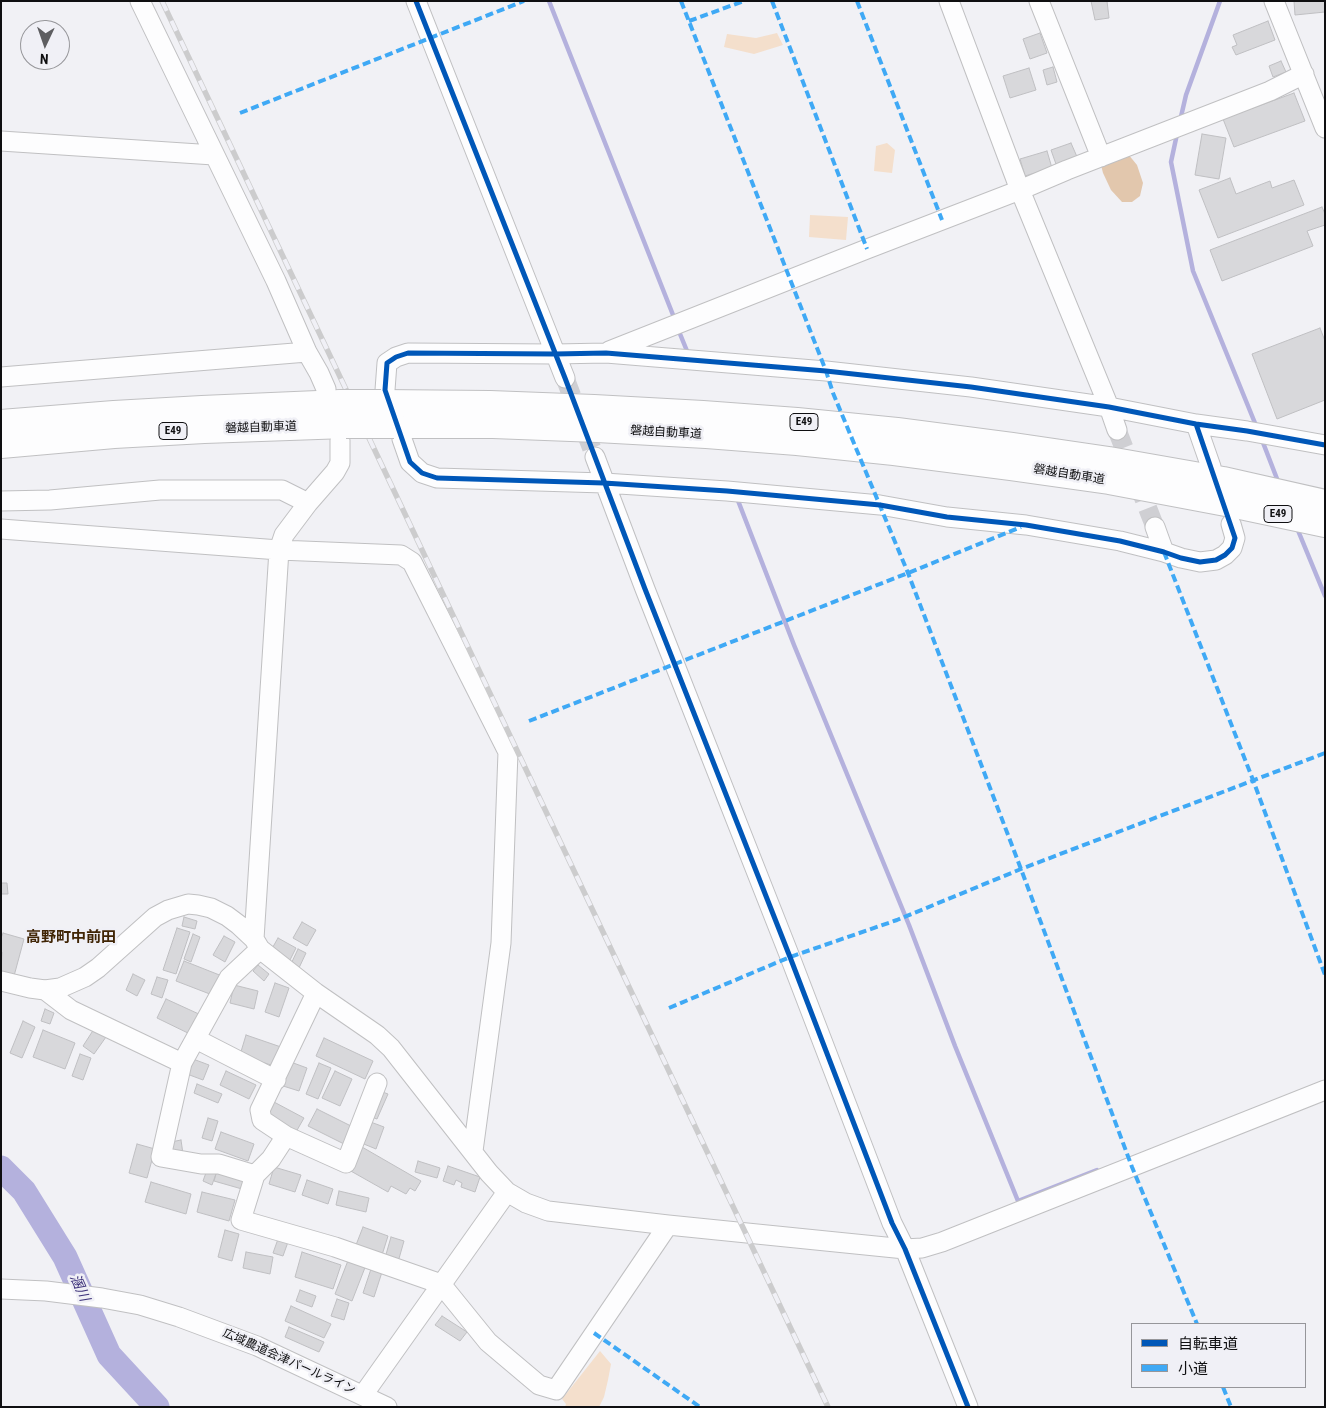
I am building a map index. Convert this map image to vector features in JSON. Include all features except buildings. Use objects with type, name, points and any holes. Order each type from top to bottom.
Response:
[{"type":"highway","name":"磐越自動車道","points":[[1,423],[202,409],[391,414],[494,425],[706,435],[894,452],[1011,466],[1109,481],[1224,494],[1325,524]]},
{"type":"highway","name":"磐越自動車道","points":[[1,445],[164,432],[338,414]]},
{"type":"highway","name":"磐越自動車道","points":[[1224,494],[1265,490],[1325,503]]},
{"type":"highway","points":[[1265,490],[1325,497]]},
{"type":"highway","points":[[1224,494],[1325,533]]},
{"type":"street","points":[[140,1],[338,414],[340,463],[335,472],[284,535],[279,550],[257,944],[229,978],[182,1063],[161,1157],[201,1164],[219,1164],[255,1175]]},
{"type":"street","points":[[416,1],[565,378]]},
{"type":"street","points":[[949,1],[1020,190],[1117,430]]},
{"type":"street","points":[[1040,1],[1101,157]]},
{"type":"street","points":[[1274,1],[1325,128]]},
{"type":"street","points":[[606,353],[1270,91],[1304,74]]},
{"type":"street","points":[[1,141],[214,155]]},
{"type":"street","points":[[1,377],[307,352]]},
{"type":"street","points":[[1196,424],[1224,494],[1235,538],[1232,548],[1225,555],[1216,560],[1200,562],[1120,541],[1026,525],[947,518],[880,506],[733,491],[604,483],[437,478],[422,473],[410,462],[391,414],[387,363],[396,357],[408,353],[606,353],[836,372],[971,387],[1109,407],[1196,424],[1325,444]]},
{"type":"street","points":[[595,457],[892,1223],[905,1249],[968,1407]]},
{"type":"street","points":[[1,501],[50,500],[160,490],[282,490],[308,503]]},
{"type":"street","points":[[1154,527],[1164,552]]},
{"type":"street","points":[[1,529],[279,550],[402,555],[412,562],[508,752],[501,943],[473,1151]]},
{"type":"street","points":[[1,981],[45,990],[60,988],[85,977],[98,968],[155,917],[176,907],[193,904],[211,908],[233,920],[257,944],[316,993],[377,1035],[391,1048],[489,1173],[508,1192],[526,1203],[548,1212],[905,1249],[922,1248],[942,1242],[1325,1090]]},
{"type":"street","points":[[45,990],[71,1010],[182,1063]]},
{"type":"street","points":[[316,993],[260,1110],[262,1120],[286,1136],[346,1163],[377,1084]]},
{"type":"street","points":[[196,1039],[276,1080]]},
{"type":"street","points":[[286,1136],[271,1159],[255,1175],[241,1220],[335,1247],[441,1284],[488,1342],[539,1385],[556,1390],[668,1225]]},
{"type":"street","points":[[364,1395],[508,1192]]},
{"type":"street","name":"広域農道会津パールライン","points":[[1,1289],[46,1291],[102,1298],[140,1305],[180,1317],[257,1346],[387,1407]]},
{"type":"shaded area","points":[[777,33],[783,45],[754,54],[724,47],[727,34],[756,38]]},
{"type":"shaded area","points":[[887,143],[895,150],[892,173],[874,171],[876,146]]},
{"type":"shaded area","points":[[1128,154],[1137,165],[1143,183],[1140,196],[1132,202],[1122,202],[1111,190],[1101,165]]},
{"type":"shaded area","points":[[810,215],[848,217],[846,240],[809,237]]},
{"type":"shaded area","points":[[600,1351],[611,1364],[604,1397],[599,1407],[565,1407],[566,1404],[562,1399]]},
{"type":"waterway","points":[[549,1],[675,320]]},
{"type":"waterway","points":[[1180,121],[1186,95],[1220,1]]},
{"type":"waterway","points":[[1177,134],[1171,162],[1193,271],[1257,428]]},
{"type":"waterway","points":[[678,329],[687,351]]},
{"type":"waterway","points":[[1262,440],[1279,484]]},
{"type":"waterway","points":[[737,498],[794,645],[909,925],[955,1046],[1018,1201],[1097,1170]]},
{"type":"waterway","points":[[1297,528],[1325,596]]},
{"type":"waterway","name":"溷川","points":[[1,1168],[24,1191],[65,1257],[109,1355],[157,1407]]},
{"type":"tunnel","points":[[565,378],[595,457]]},
{"type":"tunnel","points":[[1117,430],[1155,527]]},
{"type":"railway","points":[[162,1],[828,1407]]},
{"type":"marked path","points":[[240,113],[524,1]]},
{"type":"marked path","points":[[681,1],[833,393],[908,573],[1132,1167],[1197,1323]]},
{"type":"marked path","points":[[689,21],[744,1]]},
{"type":"marked path","points":[[772,1],[867,249]]},
{"type":"marked path","points":[[857,1],[942,220]]},
{"type":"marked path","points":[[529,721],[1021,527]]},
{"type":"marked path","points":[[1164,552],[1253,780],[1325,975]]},
{"type":"marked path","points":[[669,1008],[790,957],[897,920],[1021,869],[1325,753]]},
{"type":"marked path","points":[[594,1333],[700,1407]]},
{"type":"marked path","points":[[1223,1388],[1231,1407]]},
{"type":"cycle path","points":[[416,1],[565,378],[645,589],[790,957],[892,1223],[905,1249],[968,1407]]},
{"type":"cycle path","points":[[1196,424],[1235,538],[1232,548],[1225,555],[1216,560],[1200,562],[1120,541],[1026,525],[947,517],[880,505],[727,491],[604,483],[437,478],[422,473],[410,462],[385,390],[387,363],[396,357],[408,353],[606,353],[826,371],[971,387],[1109,407],[1196,424],[1325,445]]},
{"type":"district","name":"高野町中前田","points":[[71,938]]}]
